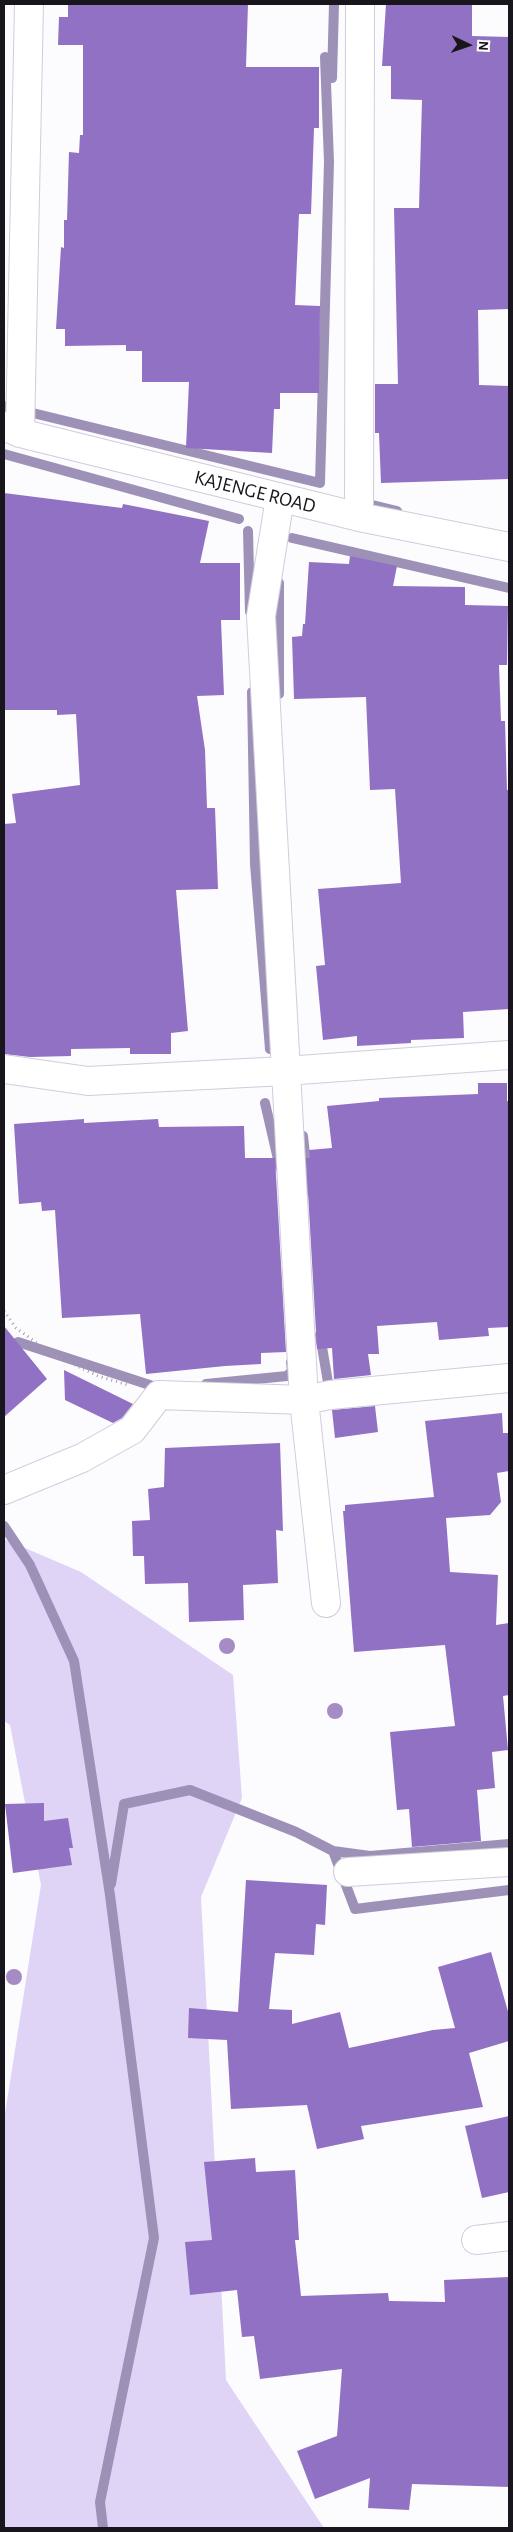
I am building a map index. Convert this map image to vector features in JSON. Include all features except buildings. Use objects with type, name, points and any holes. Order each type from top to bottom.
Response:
[{"type":"street","points":[[12,430],[29,4]]},
{"type":"street","points":[[359,518],[360,4]]},
{"type":"street","name":"KAJENGE ROAD","points":[[12,430],[359,518],[509,547]]},
{"type":"street","points":[[280,498],[261,616],[304,1400],[326,1603]]},
{"type":"street","points":[[4,1069],[88,1081],[285,1071],[509,1056]]},
{"type":"street","points":[[4,1490],[82,1458],[132,1430],[159,1395],[304,1400],[330,1395],[509,1378]]},
{"type":"street","points":[[348,1872],[509,1862]]},
{"type":"street","points":[[476,2240],[509,2236]]},
{"type":"path","points":[[4,1311],[16,1328],[52,1354],[98,1376],[159,1395]]},
{"type":"shaded area","points":[[4,1539],[81,1572],[233,1675],[242,1798],[201,1897],[226,2380],[324,2528],[4,2528],[4,2120],[41,1885],[10,1725],[4,1721]]},
{"type":"waterway","points":[[332,78],[334,4]]},
{"type":"waterway","points":[[4,406],[320,483],[329,162],[325,57]]},
{"type":"waterway","points":[[4,454],[239,519]]},
{"type":"waterway","points":[[364,503],[397,511]]},
{"type":"waterway","points":[[248,531],[250,612]]},
{"type":"waterway","points":[[292,538],[509,588]]},
{"type":"waterway","points":[[279,583],[279,694]]},
{"type":"waterway","points":[[252,692],[255,864],[270,1049]]},
{"type":"waterway","points":[[265,1103],[280,1168]]},
{"type":"waterway","points":[[303,1136],[309,1191]]},
{"type":"waterway","points":[[320,1335],[330,1394]]},
{"type":"waterway","points":[[4,1350],[18,1342],[162,1389]]},
{"type":"waterway","points":[[206,1384],[287,1376],[292,1371],[291,1362]]},
{"type":"waterway","points":[[4,1526],[30,1565],[74,1661],[110,1895],[154,2238],[100,2502],[103,2528]]},
{"type":"waterway","points":[[111,1884],[124,1804],[190,1790],[296,1832],[333,1851],[370,1856],[509,1844]]},
{"type":"waterway","points":[[333,1851],[355,1909],[509,1890]]}]
